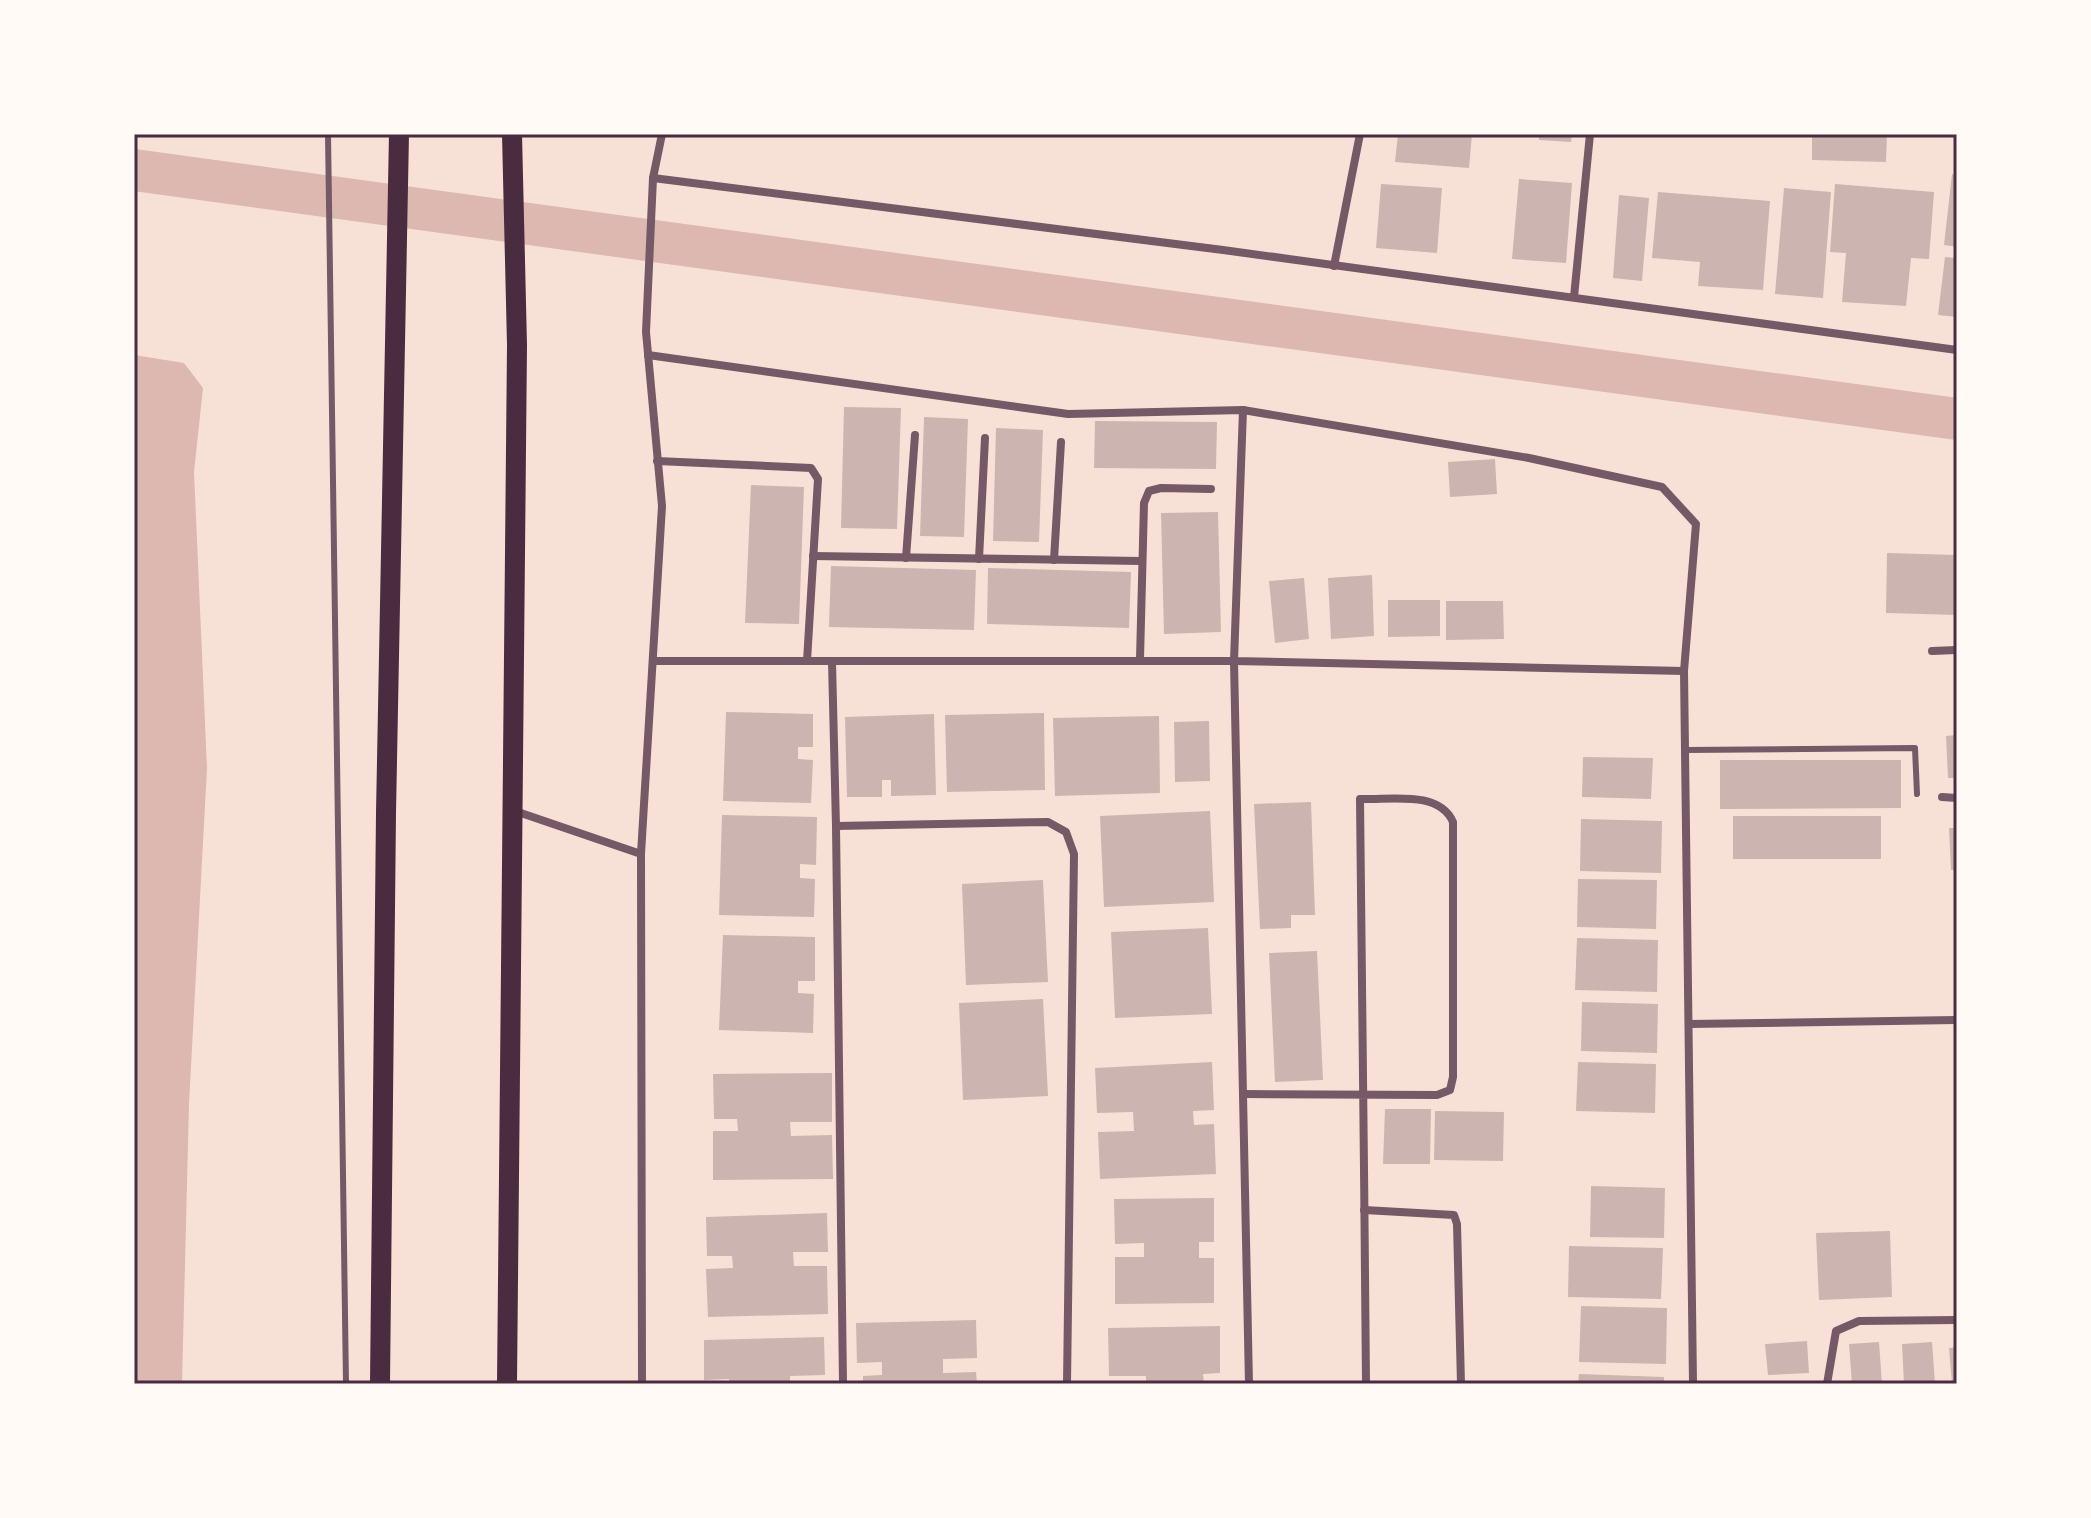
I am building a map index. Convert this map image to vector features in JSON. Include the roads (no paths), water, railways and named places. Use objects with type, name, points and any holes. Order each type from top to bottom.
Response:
[{"type":"main road","points":[[380,1384],[386,800],[399,138]]},
{"type":"main road","points":[[507,1384],[514,811],[512,140]]},
{"type":"street","points":[[642,1384],[641,854],[662,506],[646,332],[653,178],[662,134]]},
{"type":"street","points":[[1334,266],[1360,134]]},
{"type":"street","points":[[1574,297],[1590,134]]},
{"type":"street","points":[[653,178],[1574,297],[1957,350]]},
{"type":"street","points":[[648,355],[1068,414],[1243,410],[1529,458],[1662,487],[1696,524],[1684,671],[1693,1384]]},
{"type":"street","points":[[1243,410],[1234,661],[1249,1384]]},
{"type":"street","points":[[906,558],[915,435]]},
{"type":"street","points":[[979,559],[985,438]]},
{"type":"street","points":[[1054,560],[1061,442]]},
{"type":"street","points":[[657,461],[811,468],[818,479],[807,661]]},
{"type":"street","points":[[1140,659],[1144,503],[1149,491],[1161,488],[1211,489]]},
{"type":"street","points":[[813,556],[1141,561]]},
{"type":"street","points":[[1932,651],[1957,650]]},
{"type":"street","points":[[653,661],[1140,659],[1684,671]]},
{"type":"street","points":[[832,662],[843,1384]]},
{"type":"street","points":[[1942,797],[1957,798]]},
{"type":"street","points":[[1243,1094],[1364,1093],[1437,1095],[1450,1090],[1453,1077],[1453,822],[1447,809],[1436,801],[1360,799],[1364,1093],[1366,1384]]},
{"type":"street","points":[[514,811],[641,854]]},
{"type":"street","points":[[836,826],[1048,822],[1066,832],[1074,854],[1067,1384]]},
{"type":"street","points":[[1689,1024],[1957,1020]]},
{"type":"street","points":[[1364,1210],[1454,1215],[1457,1224],[1461,1384]]},
{"type":"street","points":[[1827,1384],[1836,1331],[1859,1321],[1957,1320]]},
{"type":"lane","points":[[328,134],[346,1384]]},
{"type":"lane","points":[[1686,750],[1915,748],[1917,794]]},
{"type":"waterway","points":[[134,170],[1957,419]]}]
